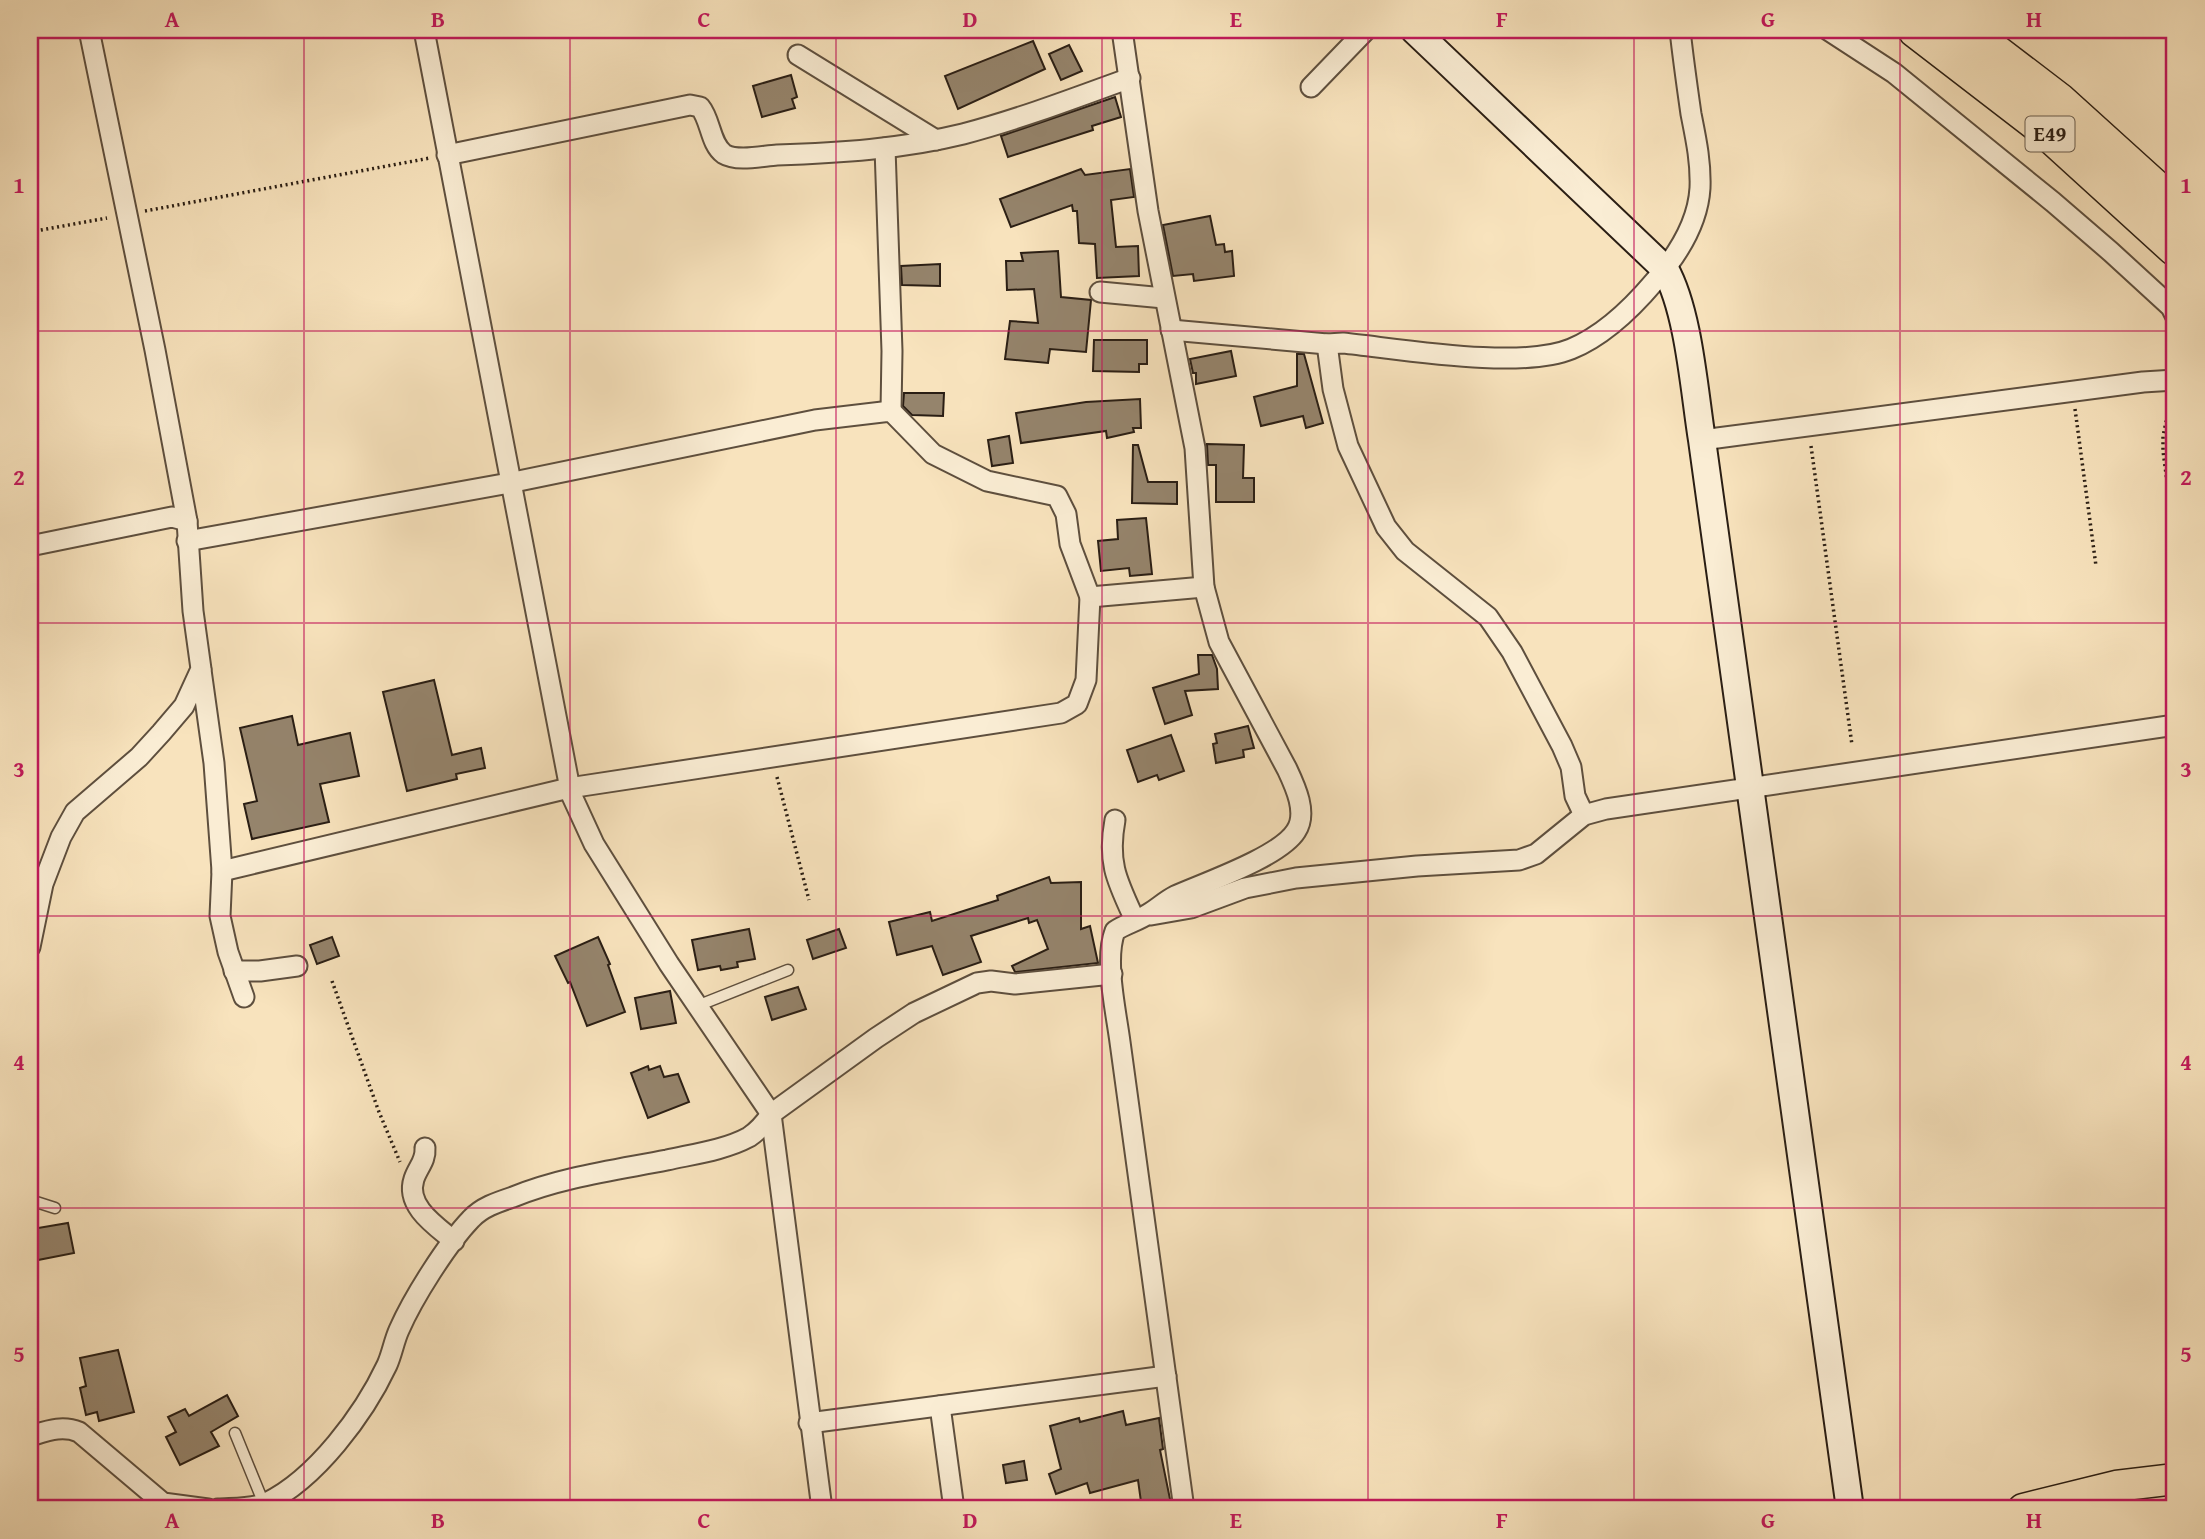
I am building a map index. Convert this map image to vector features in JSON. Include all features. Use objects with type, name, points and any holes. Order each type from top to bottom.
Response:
[{"type":"highway","name":"E49","points":[[1916,30],[2042,127],[2175,248]]},
{"type":"highway","name":"E49","points":[[1966,30],[2059,102],[2175,205]]},
{"type":"main road","points":[[2023,1509],[2120,1498],[2175,1479]]},
{"type":"street","points":[[89,30],[187,521],[192,611],[214,763],[222,871],[220,916],[234,971],[244,997]]},
{"type":"street","points":[[424,30],[569,788],[594,844],[697,1006],[771,1114],[822,1509]]},
{"type":"street","points":[[1122,30],[1148,211],[1195,448],[1204,587],[1219,642],[1296,789],[1300,815],[1299,823],[1289,838],[1257,860],[1171,898],[1115,931],[1112,940],[1112,974],[1184,1509]]},
{"type":"street","points":[[1311,87],[1366,30]]},
{"type":"street","points":[[1414,30],[1665,269],[1674,285],[1682,314],[1702,440],[1850,1509]]},
{"type":"street","points":[[1171,330],[1522,358],[1556,353],[1583,343],[1608,326],[1665,269],[1679,250],[1695,211],[1700,190],[1699,149],[1680,30]]},
{"type":"street","points":[[1828,30],[1894,73],[2053,202],[2171,307],[2175,315]]},
{"type":"street","points":[[798,55],[936,139]]},
{"type":"street","points":[[447,155],[690,105],[701,107],[707,116],[717,148],[732,158],[885,148],[963,134],[1130,78]]},
{"type":"street","points":[[222,871],[569,788],[1061,713],[1077,704],[1087,680],[1090,597],[1070,544],[1066,514],[1057,496],[987,481],[933,454],[891,411],[892,351],[885,148]]},
{"type":"street","points":[[1100,292],[1164,298]]},
{"type":"street","points":[[1327,344],[1333,389],[1348,446],[1386,527],[1405,551],[1488,617],[1512,652],[1562,746],[1571,766],[1575,796],[1584,815]]},
{"type":"street","points":[[1702,440],[2173,380]]},
{"type":"street","points":[[187,541],[509,483],[816,420],[891,411]]},
{"type":"street","points":[[30,546],[172,517],[187,521]]},
{"type":"street","points":[[1090,597],[1204,587]]},
{"type":"street","points":[[30,947],[43,884],[61,837],[75,812],[139,757],[161,733],[184,706],[201,668]]},
{"type":"street","points":[[1140,918],[1191,908],[1245,888],[1296,878],[1417,866],[1519,860],[1536,854],[1584,815],[1606,809],[2175,725]]},
{"type":"street","points":[[1115,820],[1110,845],[1115,879],[1140,918]]},
{"type":"street","points":[[234,971],[296,966]]},
{"type":"street","points":[[218,1509],[264,1504],[293,1486],[322,1459],[356,1417],[387,1365],[398,1331],[417,1297],[473,1217],[502,1201],[540,1186],[726,1146],[749,1136],[761,1127],[771,1114],[876,1038],[914,1013],[977,984],[991,981],[1015,984],[1112,974]]},
{"type":"street","points":[[425,1148],[425,1159],[417,1172],[412,1189],[413,1197],[429,1220],[454,1241]]},
{"type":"street","points":[[809,1423],[1166,1376]]},
{"type":"street","points":[[940,1406],[954,1509]]},
{"type":"street","points":[[30,1436],[68,1428],[79,1432],[163,1506],[208,1509]]},
{"type":"lane","points":[[697,1006],[788,970]]},
{"type":"lane","points":[[30,1200],[55,1208]]},
{"type":"lane","points":[[235,1433],[264,1504]]},
{"type":"path","points":[[30,232],[447,155]]},
{"type":"path","points":[[2173,380],[2163,451],[2175,542]]},
{"type":"path","points":[[2073,392],[2096,566]]},
{"type":"path","points":[[1808,426],[1852,745]]},
{"type":"path","points":[[771,756],[809,900]]},
{"type":"path","points":[[332,981],[379,1112],[412,1189]]},
{"type":"building","points":[[1033,41],[1045,69],[958,109],[945,76]]},
{"type":"building","points":[[1069,45],[1082,71],[1061,80],[1049,54]]},
{"type":"building","points":[[791,75],[797,97],[792,99],[795,108],[762,117],[753,86]]},
{"type":"building","points":[[1115,97],[1121,117],[1092,126],[1093,130],[1008,157],[1001,136]]},
{"type":"building","points":[[1081,169],[1085,175],[1130,169],[1134,197],[1111,200],[1116,247],[1138,246],[1139,276],[1097,278],[1095,244],[1079,243],[1077,211],[1073,211],[1072,205],[1011,227],[1000,199]]},
{"type":"building","points":[[1210,216],[1216,245],[1224,244],[1225,252],[1232,251],[1234,276],[1194,281],[1193,274],[1173,276],[1163,225]]},
{"type":"building","points":[[1058,251],[1061,297],[1091,300],[1086,352],[1050,349],[1048,363],[1005,359],[1010,321],[1038,323],[1034,289],[1007,290],[1006,261],[1023,261],[1021,253]]},
{"type":"building","points":[[940,264],[940,286],[902,285],[901,266]]},
{"type":"building","points":[[1094,340],[1147,340],[1147,364],[1139,364],[1139,372],[1093,371]]},
{"type":"building","points":[[1231,351],[1236,376],[1196,384],[1196,373],[1193,373],[1190,359]]},
{"type":"building","points":[[1297,354],[1304,354],[1323,423],[1306,428],[1303,416],[1261,426],[1254,397],[1297,386]]},
{"type":"building","points":[[904,393],[944,393],[943,416],[912,415],[903,406]]},
{"type":"building","points":[[1140,399],[1141,428],[1133,428],[1134,432],[1107,438],[1106,431],[1021,443],[1016,413],[1086,402]]},
{"type":"building","points":[[1009,436],[1013,463],[992,466],[988,440]]},
{"type":"building","points":[[1207,444],[1244,445],[1243,478],[1254,478],[1254,502],[1216,502],[1216,465],[1208,465]]},
{"type":"building","points":[[1133,445],[1138,445],[1148,482],[1177,482],[1177,504],[1132,503]]},
{"type":"building","points":[[1146,518],[1152,574],[1130,576],[1129,568],[1101,571],[1098,541],[1118,539],[1117,520]]},
{"type":"building","points":[[1198,655],[1212,655],[1217,669],[1218,689],[1185,691],[1192,715],[1165,724],[1153,688],[1199,674]]},
{"type":"building","points":[[434,680],[452,755],[481,748],[485,768],[456,774],[457,779],[407,791],[383,692]]},
{"type":"building","points":[[292,716],[298,745],[350,733],[359,776],[320,784],[329,822],[252,839],[244,804],[257,801],[240,728]]},
{"type":"building","points":[[1248,726],[1254,748],[1243,750],[1244,757],[1216,763],[1213,744],[1217,743],[1215,734]]},
{"type":"building","points":[[1171,735],[1184,771],[1159,780],[1157,775],[1138,782],[1127,750]]},
{"type":"building","points":[[1049,877],[1051,883],[1081,882],[1081,929],[1090,926],[1098,963],[1015,972],[1012,966],[1048,949],[1037,920],[1029,923],[1028,918],[971,936],[981,962],[943,975],[932,946],[897,955],[889,922],[930,912],[932,921],[998,900],[997,896]]},
{"type":"building","points":[[749,929],[755,959],[737,962],[738,967],[721,970],[720,966],[698,970],[692,940]]},
{"type":"building","points":[[839,929],[846,948],[813,959],[807,940]]},
{"type":"building","points":[[332,937],[339,956],[317,964],[310,945]]},
{"type":"building","points":[[598,937],[610,964],[608,965],[625,1012],[587,1026],[570,982],[568,983],[555,956]]},
{"type":"building","points":[[798,987],[806,1009],[772,1020],[765,997]]},
{"type":"building","points":[[670,991],[676,1023],[641,1029],[635,998]]},
{"type":"building","points":[[648,1066],[649,1070],[660,1066],[664,1077],[678,1074],[689,1102],[648,1118],[631,1073]]},
{"type":"building","points":[[68,1223],[74,1253],[38,1260],[32,1229]]},
{"type":"building","points":[[118,1350],[134,1412],[99,1421],[97,1412],[86,1415],[80,1388],[86,1386],[80,1358]]},
{"type":"building","points":[[227,1395],[238,1416],[211,1432],[219,1446],[180,1465],[166,1437],[176,1432],[168,1417],[185,1409],[189,1416]]},
{"type":"building","points":[[1123,1411],[1126,1425],[1159,1418],[1163,1449],[1160,1450],[1172,1509],[1142,1509],[1138,1480],[1090,1493],[1087,1483],[1056,1494],[1049,1474],[1061,1469],[1050,1426],[1079,1418],[1080,1422]]},
{"type":"building","points":[[1024,1461],[1027,1480],[1006,1483],[1003,1465]]}]
